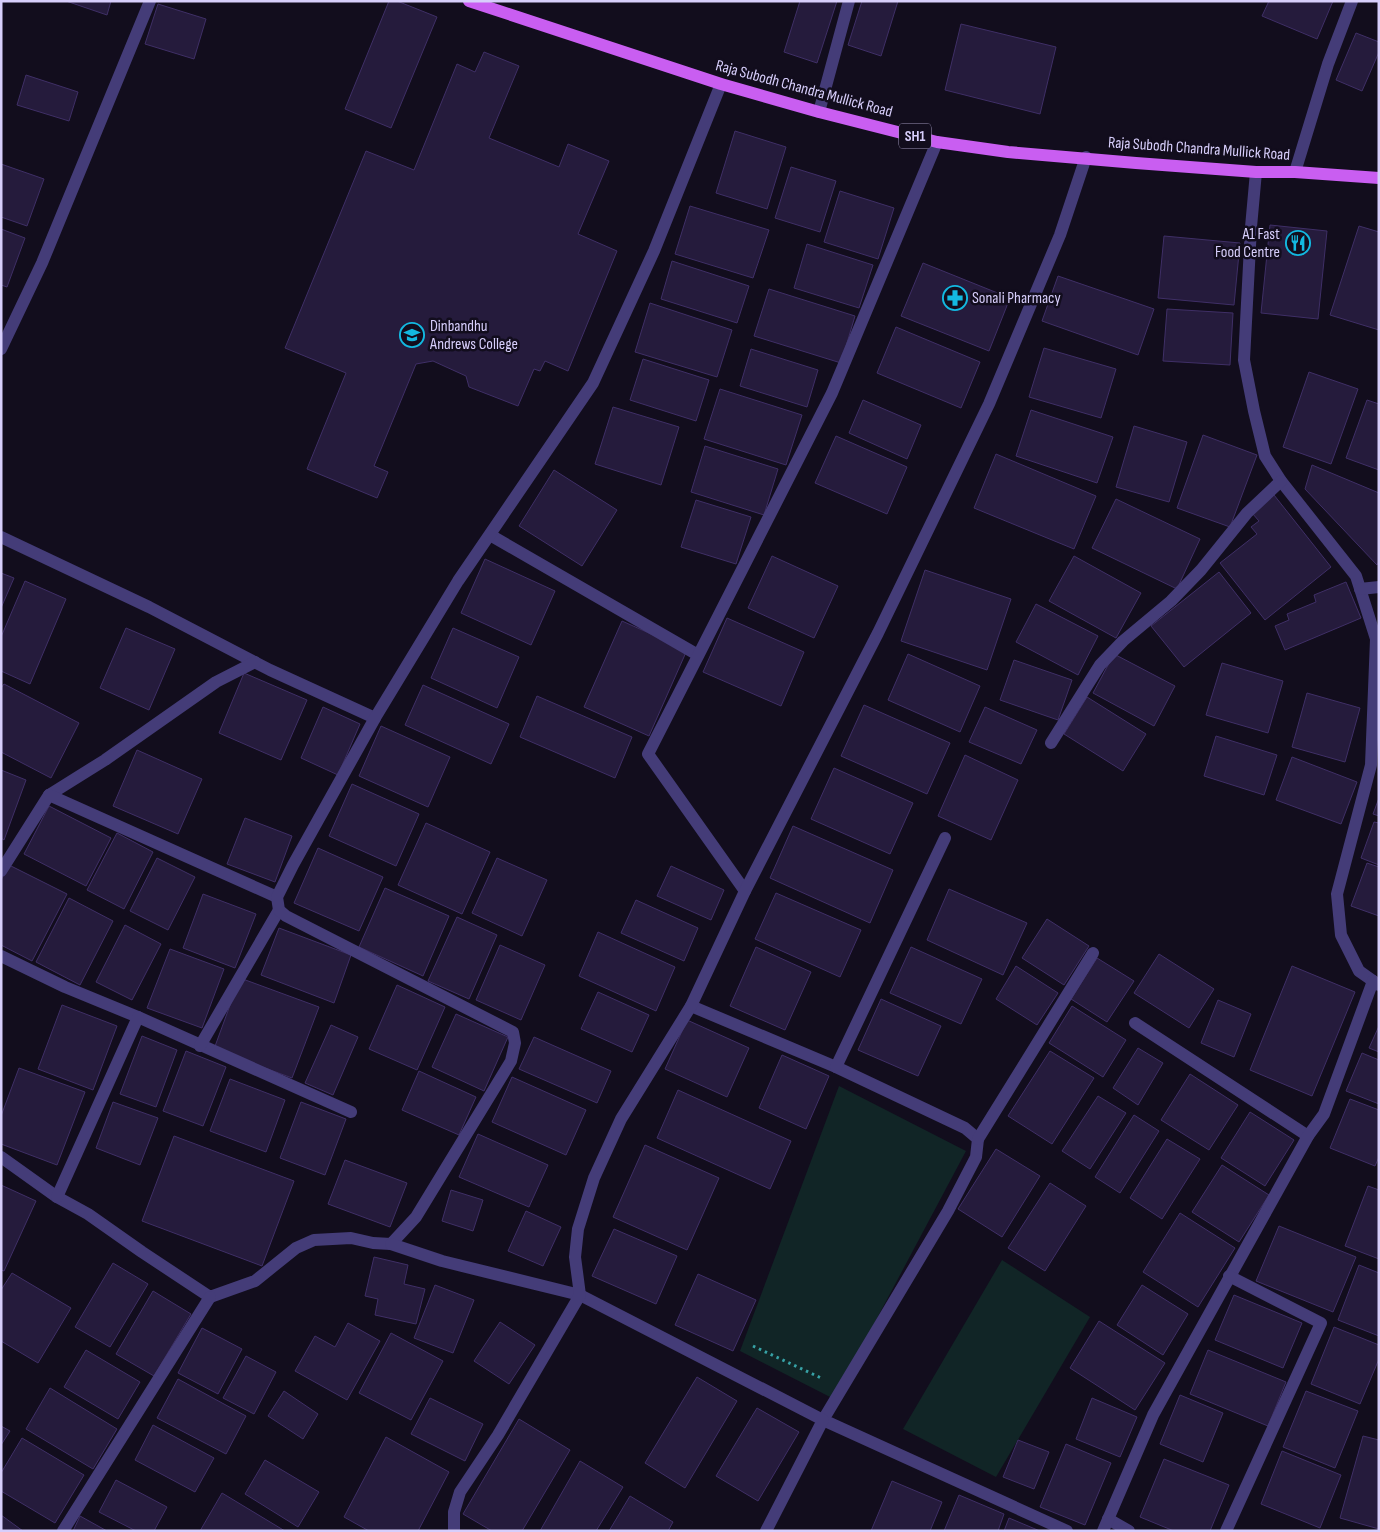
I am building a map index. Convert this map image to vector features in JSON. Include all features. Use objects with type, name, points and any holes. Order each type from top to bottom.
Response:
[{"type":"main road","name":"Raja Subodh Chandra Mullick Road","points":[[469,1],[721,84],[819,112],[937,142],[1008,152],[1256,172],[1295,172],[1379,178]]},
{"type":"street","points":[[1,349],[42,263],[150,1]]},
{"type":"street","points":[[819,112],[849,1]]},
{"type":"street","points":[[1295,172],[1328,64],[1352,1]]},
{"type":"street","points":[[200,1046],[278,904],[293,866],[375,718],[458,580],[594,383],[654,251],[721,84]]},
{"type":"street","points":[[745,890],[648,754],[832,393],[937,142]]},
{"type":"street","points":[[454,1531],[454,1512],[460,1492],[498,1435],[580,1295],[575,1257],[578,1229],[594,1178],[621,1119],[690,1006],[745,890],[878,633],[989,404],[1060,235],[1086,157]]},
{"type":"street","points":[[1129,1531],[1106,1525],[1154,1415],[1229,1276],[1308,1136],[1324,1114],[1376,983],[1359,971],[1341,935],[1337,894],[1375,746],[1376,639],[1356,576],[1281,481],[1265,456],[1244,360],[1256,172]]},
{"type":"street","points":[[1051,743],[1100,665],[1123,641],[1171,601],[1201,570],[1248,513],[1281,481]]},
{"type":"street","points":[[490,535],[698,655]]},
{"type":"street","points":[[1,536],[149,607],[255,662],[375,718]]},
{"type":"street","points":[[1360,589],[1379,587]]},
{"type":"street","points":[[1,871],[49,795],[105,760],[216,682],[255,662]]},
{"type":"street","points":[[49,795],[278,904],[286,916],[513,1032],[515,1043],[511,1061],[416,1217],[391,1244]]},
{"type":"street","points":[[836,1067],[945,838]]},
{"type":"street","points":[[766,1531],[823,1420],[948,1211],[976,1157],[978,1139],[1093,953]]},
{"type":"street","points":[[1,956],[65,987],[138,1017],[351,1112]]},
{"type":"street","points":[[690,1006],[836,1067],[965,1128],[978,1139]]},
{"type":"street","points":[[57,1197],[138,1017]]},
{"type":"street","points":[[1135,1023],[1308,1136]]},
{"type":"street","points":[[1,1157],[57,1197],[88,1214],[210,1297]]},
{"type":"street","points":[[63,1531],[210,1297],[255,1281],[296,1248],[314,1240],[351,1238],[372,1243],[391,1244],[442,1261],[580,1295],[823,1420],[1067,1531]]},
{"type":"street","points":[[1226,1531],[1320,1322],[1229,1276]]},
{"type":"path","points":[[753,1346],[842,1388]]},
{"type":"green space","points":[[839,1086],[966,1151],[834,1399],[740,1351]]},
{"type":"green space","points":[[1002,1260],[1090,1317],[996,1477],[903,1429]]},
{"type":"building","points":[[66,1],[111,1],[107,15]]},
{"type":"building","points":[[389,1],[397,1],[437,17],[391,128],[345,109]]},
{"type":"building","points":[[800,1],[837,1],[817,63],[784,52]]},
{"type":"building","points":[[862,1],[898,1],[881,56],[848,45]]},
{"type":"building","points":[[1269,1],[1333,1],[1317,39],[1262,16]]},
{"type":"building","points":[[158,4],[206,19],[194,59],[145,44]]},
{"type":"building","points":[[961,24],[1056,47],[1040,114],[945,90]]},
{"type":"building","points":[[1356,33],[1379,42],[1379,52],[1362,91],[1336,80]]},
{"type":"building","points":[[484,52],[519,66],[489,138],[559,167],[568,144],[609,161],[578,234],[617,251],[568,371],[545,361],[540,371],[534,369],[518,406],[469,387],[466,376],[433,361],[416,364],[374,466],[388,472],[377,498],[307,469],[346,373],[285,348],[366,151],[414,170],[457,64],[475,72]]},
{"type":"building","points":[[26,75],[78,92],[69,121],[17,105]]},
{"type":"building","points":[[735,131],[786,147],[767,209],[716,193]]},
{"type":"building","points":[[1,164],[44,179],[27,226],[1,217]]},
{"type":"building","points":[[791,167],[836,181],[820,232],[775,218]]},
{"type":"building","points":[[840,191],[894,208],[878,259],[824,242]]},
{"type":"building","points":[[690,206],[769,230],[753,278],[675,254]]},
{"type":"building","points":[[1270,225],[1327,231],[1318,319],[1261,313]]},
{"type":"building","points":[[1359,226],[1379,232],[1379,330],[1330,315]]},
{"type":"building","points":[[1,229],[25,238],[7,287],[1,285]]},
{"type":"building","points":[[1164,236],[1240,243],[1234,305],[1158,298]]},
{"type":"building","points":[[807,244],[873,265],[859,308],[794,288]]},
{"type":"building","points":[[672,261],[749,286],[737,323],[661,299]]},
{"type":"building","points":[[923,263],[1010,298],[989,351],[901,316]]},
{"type":"building","points":[[1058,276],[1154,309],[1138,355],[1042,321]]},
{"type":"building","points":[[769,289],[855,316],[841,363],[754,336]]},
{"type":"building","points":[[650,303],[732,330],[717,377],[635,352]]},
{"type":"building","points":[[1167,309],[1233,313],[1230,365],[1163,361]]},
{"type":"building","points":[[896,327],[980,362],[961,408],[877,373]]},
{"type":"building","points":[[1044,348],[1116,369],[1101,418],[1029,397]]},
{"type":"building","points":[[751,349],[818,370],[807,407],[740,386]]},
{"type":"building","points":[[643,359],[709,380],[696,421],[630,400]]},
{"type":"building","points":[[1309,372],[1358,389],[1331,464],[1283,447]]},
{"type":"building","points":[[720,389],[802,415],[786,465],[704,439]]},
{"type":"building","points":[[863,400],[921,425],[907,459],[849,433]]},
{"type":"building","points":[[1367,400],[1379,404],[1379,470],[1346,458]]},
{"type":"building","points":[[613,407],[679,427],[661,485],[595,464]]},
{"type":"building","points":[[1031,410],[1113,437],[1097,483],[1016,456]]},
{"type":"building","points":[[1134,426],[1187,442],[1169,502],[1116,487]]},
{"type":"building","points":[[1203,435],[1257,455],[1230,527],[1177,508]]},
{"type":"building","points":[[836,436],[907,467],[887,514],[815,483]]},
{"type":"building","points":[[705,446],[778,469],[764,515],[691,492]]},
{"type":"building","points":[[996,454],[1096,496],[1074,549],[974,508]]},
{"type":"building","points":[[1312,465],[1379,493],[1379,561],[1377,565],[1305,489]]},
{"type":"building","points":[[554,470],[617,510],[582,566],[519,526]]},
{"type":"building","points":[[1274,495],[1331,567],[1265,620],[1220,563],[1257,534],[1251,527],[1259,521],[1252,513]]},
{"type":"building","points":[[1116,499],[1200,539],[1177,589],[1092,548]]},
{"type":"building","points":[[696,500],[751,517],[736,564],[681,547]]},
{"type":"building","points":[[772,556],[838,586],[814,638],[748,608]]},
{"type":"building","points":[[1074,556],[1141,593],[1116,638],[1049,601]]},
{"type":"building","points":[[485,559],[555,591],[531,645],[461,613]]},
{"type":"building","points":[[925,570],[1011,599],[987,670],[901,641]]},
{"type":"building","points":[[1219,572],[1251,613],[1184,667],[1151,626]]},
{"type":"building","points":[[1,573],[14,578],[1,608]]},
{"type":"building","points":[[25,581],[66,599],[30,684],[1,671],[1,637]]},
{"type":"building","points":[[1346,582],[1361,618],[1285,650],[1275,626],[1289,620],[1287,614],[1316,602],[1314,595]]},
{"type":"building","points":[[1036,604],[1098,636],[1078,675],[1016,642]]},
{"type":"building","points":[[727,618],[804,652],[781,706],[703,672]]},
{"type":"building","points":[[622,621],[687,650],[649,736],[584,707]]},
{"type":"building","points":[[126,628],[175,649],[149,710],[100,688]]},
{"type":"building","points":[[453,628],[519,657],[497,708],[431,678]]},
{"type":"building","points":[[908,654],[980,686],[960,732],[888,700]]},
{"type":"building","points":[[1114,654],[1175,686],[1154,726],[1093,693]]},
{"type":"building","points":[[1014,660],[1072,680],[1058,720],[1000,700]]},
{"type":"building","points":[[1222,663],[1283,681],[1268,733],[1206,715]]},
{"type":"building","points":[[244,673],[307,700],[281,760],[219,733]]},
{"type":"building","points":[[4,684],[79,723],[51,778],[1,752],[1,688]]},
{"type":"building","points":[[423,685],[509,724],[491,764],[405,725]]},
{"type":"building","points":[[1307,693],[1360,708],[1345,762],[1292,747]]},
{"type":"building","points":[[537,696],[632,737],[615,778],[520,737]]},
{"type":"building","points":[[1087,697],[1146,734],[1123,771],[1064,734]]},
{"type":"building","points":[[864,705],[950,743],[927,794],[841,756]]},
{"type":"building","points":[[323,707],[360,724],[338,775],[301,758]]},
{"type":"building","points":[[985,707],[1037,730],[1021,764],[969,742]]},
{"type":"building","points":[[381,726],[450,757],[428,807],[359,776]]},
{"type":"building","points":[[1216,736],[1277,755],[1264,795],[1204,776]]},
{"type":"building","points":[[137,750],[202,779],[178,834],[113,806]]},
{"type":"building","points":[[965,755],[1018,780],[991,840],[938,816]]},
{"type":"building","points":[[1292,757],[1357,782],[1341,824],[1276,800]]},
{"type":"building","points":[[834,768],[913,803],[890,854],[811,819]]},
{"type":"building","points":[[1,770],[26,780],[4,840],[1,838]]},
{"type":"building","points":[[352,784],[419,814],[396,866],[329,836]]},
{"type":"building","points":[[1379,798],[1379,816],[1373,814]]},
{"type":"building","points":[[49,806],[111,838],[86,886],[24,854]]},
{"type":"building","points":[[245,818],[292,836],[275,882],[227,864]]},
{"type":"building","points":[[1374,822],[1379,823],[1379,865],[1361,858]]},
{"type":"building","points":[[426,823],[490,852],[462,914],[398,885]]},
{"type":"building","points":[[793,826],[893,870],[870,923],[770,878]]},
{"type":"building","points":[[117,833],[153,852],[124,909],[87,890]]},
{"type":"building","points":[[318,848],[383,877],[359,931],[294,903]]},
{"type":"building","points":[[157,858],[195,877],[168,930],[130,911]]},
{"type":"building","points":[[497,858],[547,880],[522,936],[472,913]]},
{"type":"building","points":[[1367,863],[1379,867],[1379,916],[1351,906]]},
{"type":"building","points":[[9,865],[67,894],[32,961],[1,945],[1,880]]},
{"type":"building","points":[[671,866],[724,890],[711,920],[657,896]]},
{"type":"building","points":[[385,888],[449,916],[423,976],[359,947]]},
{"type":"building","points":[[949,889],[1027,923],[1003,975],[927,940]]},
{"type":"building","points":[[776,893],[861,930],[840,977],[755,939]]},
{"type":"building","points":[[203,894],[256,914],[235,968],[183,948]]},
{"type":"building","points":[[69,898],[113,921],[80,985],[36,962]]},
{"type":"building","points":[[636,900],[698,928],[684,961],[621,933]]},
{"type":"building","points":[[457,917],[497,935],[469,999],[428,981]]},
{"type":"building","points":[[1047,919],[1089,946],[1064,985],[1022,958]]},
{"type":"building","points":[[125,925],[161,944],[132,1000],[96,982]]},
{"type":"building","points":[[279,928],[351,955],[334,1003],[261,975]]},
{"type":"building","points":[[598,932],[675,967],[656,1011],[579,976]]},
{"type":"building","points":[[500,945],[545,965],[521,1020],[476,1000]]},
{"type":"building","points":[[756,947],[811,972],[785,1030],[730,1006]]},
{"type":"building","points":[[911,947],[982,979],[961,1024],[890,993]]},
{"type":"building","points":[[170,949],[224,969],[202,1028],[147,1008]]},
{"type":"building","points":[[1159,954],[1214,989],[1189,1028],[1134,993]]},
{"type":"building","points":[[1097,958],[1134,981],[1107,1022],[1071,999]]},
{"type":"building","points":[[1016,966],[1058,993],[1037,1025],[996,999]]},
{"type":"building","points":[[1292,966],[1355,992],[1312,1096],[1250,1070]]},
{"type":"building","points":[[240,978],[319,1007],[292,1078],[214,1049]]},
{"type":"building","points":[[397,985],[445,1007],[417,1070],[369,1049]]},
{"type":"building","points":[[598,992],[649,1015],[632,1052],[581,1029]]},
{"type":"building","points":[[881,999],[941,1026],[918,1076],[858,1050]]},
{"type":"building","points":[[1218,1000],[1251,1014],[1234,1057],[1201,1043]]},
{"type":"building","points":[[62,1005],[117,1026],[93,1090],[38,1069]]},
{"type":"building","points":[[1072,1006],[1126,1040],[1103,1077],[1049,1043]]},
{"type":"building","points":[[456,1014],[508,1037],[484,1091],[432,1067]]},
{"type":"building","points":[[687,1020],[749,1048],[727,1097],[665,1069]]},
{"type":"building","points":[[331,1025],[358,1037],[333,1095],[305,1083]]},
{"type":"building","points":[[1379,1026],[1379,1052],[1369,1048]]},
{"type":"building","points":[[142,1036],[177,1050],[156,1107],[120,1094]]},
{"type":"building","points":[[534,1037],[611,1071],[597,1103],[519,1069]]},
{"type":"building","points":[[1138,1048],[1163,1063],[1138,1105],[1113,1088]]},
{"type":"building","points":[[186,1051],[226,1067],[203,1126],[163,1111]]},
{"type":"building","points":[[1050,1051],[1094,1078],[1052,1144],[1008,1116]]},
{"type":"building","points":[[1362,1053],[1379,1060],[1379,1104],[1346,1091]]},
{"type":"building","points":[[782,1055],[829,1076],[806,1129],[759,1108]]},
{"type":"building","points":[[19,1068],[85,1092],[57,1165],[1,1144],[1,1116]]},
{"type":"building","points":[[419,1071],[476,1097],[459,1135],[402,1110]]},
{"type":"building","points":[[1190,1074],[1238,1105],[1209,1150],[1161,1120]]},
{"type":"building","points":[[512,1077],[586,1110],[566,1155],[492,1122]]},
{"type":"building","points":[[230,1079],[285,1100],[266,1152],[210,1131]]},
{"type":"building","points":[[678,1090],[791,1141],[770,1189],[657,1138]]},
{"type":"building","points":[[1098,1096],[1126,1113],[1090,1169],[1062,1151]]},
{"type":"building","points":[[1350,1099],[1379,1110],[1379,1157],[1375,1166],[1330,1148]]},
{"type":"building","points":[[113,1102],[158,1118],[140,1165],[96,1148]]},
{"type":"building","points":[[301,1102],[346,1119],[325,1175],[280,1158]]},
{"type":"building","points":[[1250,1112],[1294,1140],[1265,1186],[1221,1158]]},
{"type":"building","points":[[1134,1115],[1159,1131],[1120,1193],[1095,1177]]},
{"type":"building","points":[[478,1134],[548,1165],[529,1207],[459,1177]]},
{"type":"building","points":[[174,1136],[294,1181],[262,1266],[142,1221]]},
{"type":"building","points":[[1167,1139],[1200,1159],[1162,1219],[1130,1198]]},
{"type":"building","points":[[645,1145],[719,1178],[687,1250],[613,1217]]},
{"type":"building","points":[[996,1149],[1040,1176],[1002,1237],[958,1209]]},
{"type":"building","points":[[345,1160],[407,1183],[390,1227],[328,1204]]},
{"type":"building","points":[[1222,1165],[1269,1195],[1239,1242],[1192,1212]]},
{"type":"building","points":[[1050,1183],[1086,1206],[1045,1271],[1008,1248]]},
{"type":"building","points":[[1,1185],[36,1201],[4,1271],[1,1270]]},
{"type":"building","points":[[1368,1186],[1379,1190],[1379,1259],[1345,1246]]},
{"type":"building","points":[[451,1190],[483,1200],[473,1231],[442,1221]]},
{"type":"building","points":[[526,1211],[561,1227],[543,1266],[508,1251]]},
{"type":"building","points":[[1180,1213],[1235,1248],[1198,1307],[1143,1272]]},
{"type":"building","points":[[1279,1226],[1356,1257],[1333,1312],[1256,1281]]},
{"type":"building","points":[[614,1229],[677,1256],[656,1304],[592,1276]]},
{"type":"building","points":[[374,1257],[408,1265],[404,1284],[425,1289],[416,1324],[375,1315],[378,1299],[365,1296]]},
{"type":"building","points":[[113,1263],[148,1284],[110,1347],[75,1327]]},
{"type":"building","points":[[1359,1265],[1379,1273],[1379,1336],[1338,1320]]},
{"type":"building","points":[[12,1273],[71,1308],[38,1363],[1,1341],[1,1290]]},
{"type":"building","points":[[698,1274],[756,1300],[733,1351],[675,1325]]},
{"type":"building","points":[[435,1285],[474,1300],[453,1353],[414,1338]]},
{"type":"building","points":[[1142,1285],[1188,1314],[1163,1355],[1117,1325]]},
{"type":"building","points":[[153,1291],[191,1314],[154,1376],[116,1354]]},
{"type":"building","points":[[1234,1295],[1302,1323],[1283,1368],[1215,1340]]},
{"type":"building","points":[[1099,1321],[1165,1363],[1135,1410],[1070,1368]]},
{"type":"building","points":[[500,1322],[535,1345],[509,1384],[474,1361]]},
{"type":"building","points":[[348,1323],[380,1341],[347,1400],[295,1371],[315,1336],[335,1347]]},
{"type":"building","points":[[1334,1327],[1379,1345],[1379,1359],[1360,1404],[1311,1384]]},
{"type":"building","points":[[202,1328],[242,1349],[218,1394],[178,1373]]},
{"type":"building","points":[[391,1333],[443,1361],[411,1420],[359,1393]]},
{"type":"building","points":[[86,1350],[140,1382],[118,1419],[64,1387]]},
{"type":"building","points":[[1208,1350],[1286,1382],[1268,1426],[1190,1394]]},
{"type":"building","points":[[246,1356],[276,1372],[254,1414],[223,1398]]},
{"type":"building","points":[[697,1377],[737,1401],[685,1488],[645,1463]]},
{"type":"building","points":[[178,1379],[246,1416],[226,1454],[157,1418]]},
{"type":"building","points":[[50,1388],[117,1429],[93,1469],[26,1429]]},
{"type":"building","points":[[284,1391],[318,1414],[303,1439],[268,1416]]},
{"type":"building","points":[[1306,1391],[1358,1411],[1335,1468],[1283,1447]]},
{"type":"building","points":[[1180,1395],[1223,1413],[1203,1462],[1160,1444]]},
{"type":"building","points":[[430,1398],[483,1424],[465,1461],[411,1434]]},
{"type":"building","points":[[1092,1398],[1137,1417],[1120,1457],[1076,1439]]},
{"type":"building","points":[[757,1408],[799,1432],[758,1501],[716,1476]]},
{"type":"building","points":[[519,1419],[570,1450],[522,1531],[492,1531],[463,1514]]},
{"type":"building","points":[[153,1425],[214,1458],[195,1492],[135,1460]]},
{"type":"building","points":[[1,1426],[10,1431],[1,1445]]},
{"type":"building","points":[[1363,1436],[1379,1440],[1379,1529],[1340,1518]]},
{"type":"building","points":[[386,1437],[449,1472],[418,1531],[369,1531],[344,1517]]},
{"type":"building","points":[[22,1438],[84,1475],[55,1523],[1,1491],[1,1473]]},
{"type":"building","points":[[1018,1440],[1049,1452],[1034,1489],[1003,1477]]},
{"type":"building","points":[[1066,1444],[1111,1463],[1085,1525],[1040,1507]]},
{"type":"building","points":[[1282,1451],[1341,1475],[1320,1528],[1261,1504]]},
{"type":"building","points":[[1164,1459],[1229,1485],[1210,1531],[1174,1531],[1140,1517]]},
{"type":"building","points":[[265,1460],[319,1492],[298,1527],[245,1494]]},
{"type":"building","points":[[580,1461],[623,1487],[596,1531],[540,1531]]},
{"type":"building","points":[[116,1480],[167,1507],[154,1531],[136,1531],[99,1512]]},
{"type":"building","points":[[892,1481],[942,1502],[930,1531],[871,1531]]},
{"type":"building","points":[[222,1493],[285,1531],[200,1531]]},
{"type":"building","points":[[959,1495],[1004,1514],[998,1531],[944,1531]]},
{"type":"building","points":[[630,1496],[673,1522],[668,1531],[609,1531]]},
{"type":"building","points":[[1,1515],[23,1531],[1,1531]]},
{"type":"building","points":[[80,1516],[107,1531],[73,1531]]},
{"type":"building","points":[[1009,1518],[1040,1531],[1004,1531]]},
{"type":"place","name":"A1 Fast Food Centre","points":[[1298,243]]},
{"type":"place","name":"Sonali Pharmacy","points":[[955,298]]},
{"type":"place","name":"Dinbandhu Andrews College","points":[[412,335]]}]
